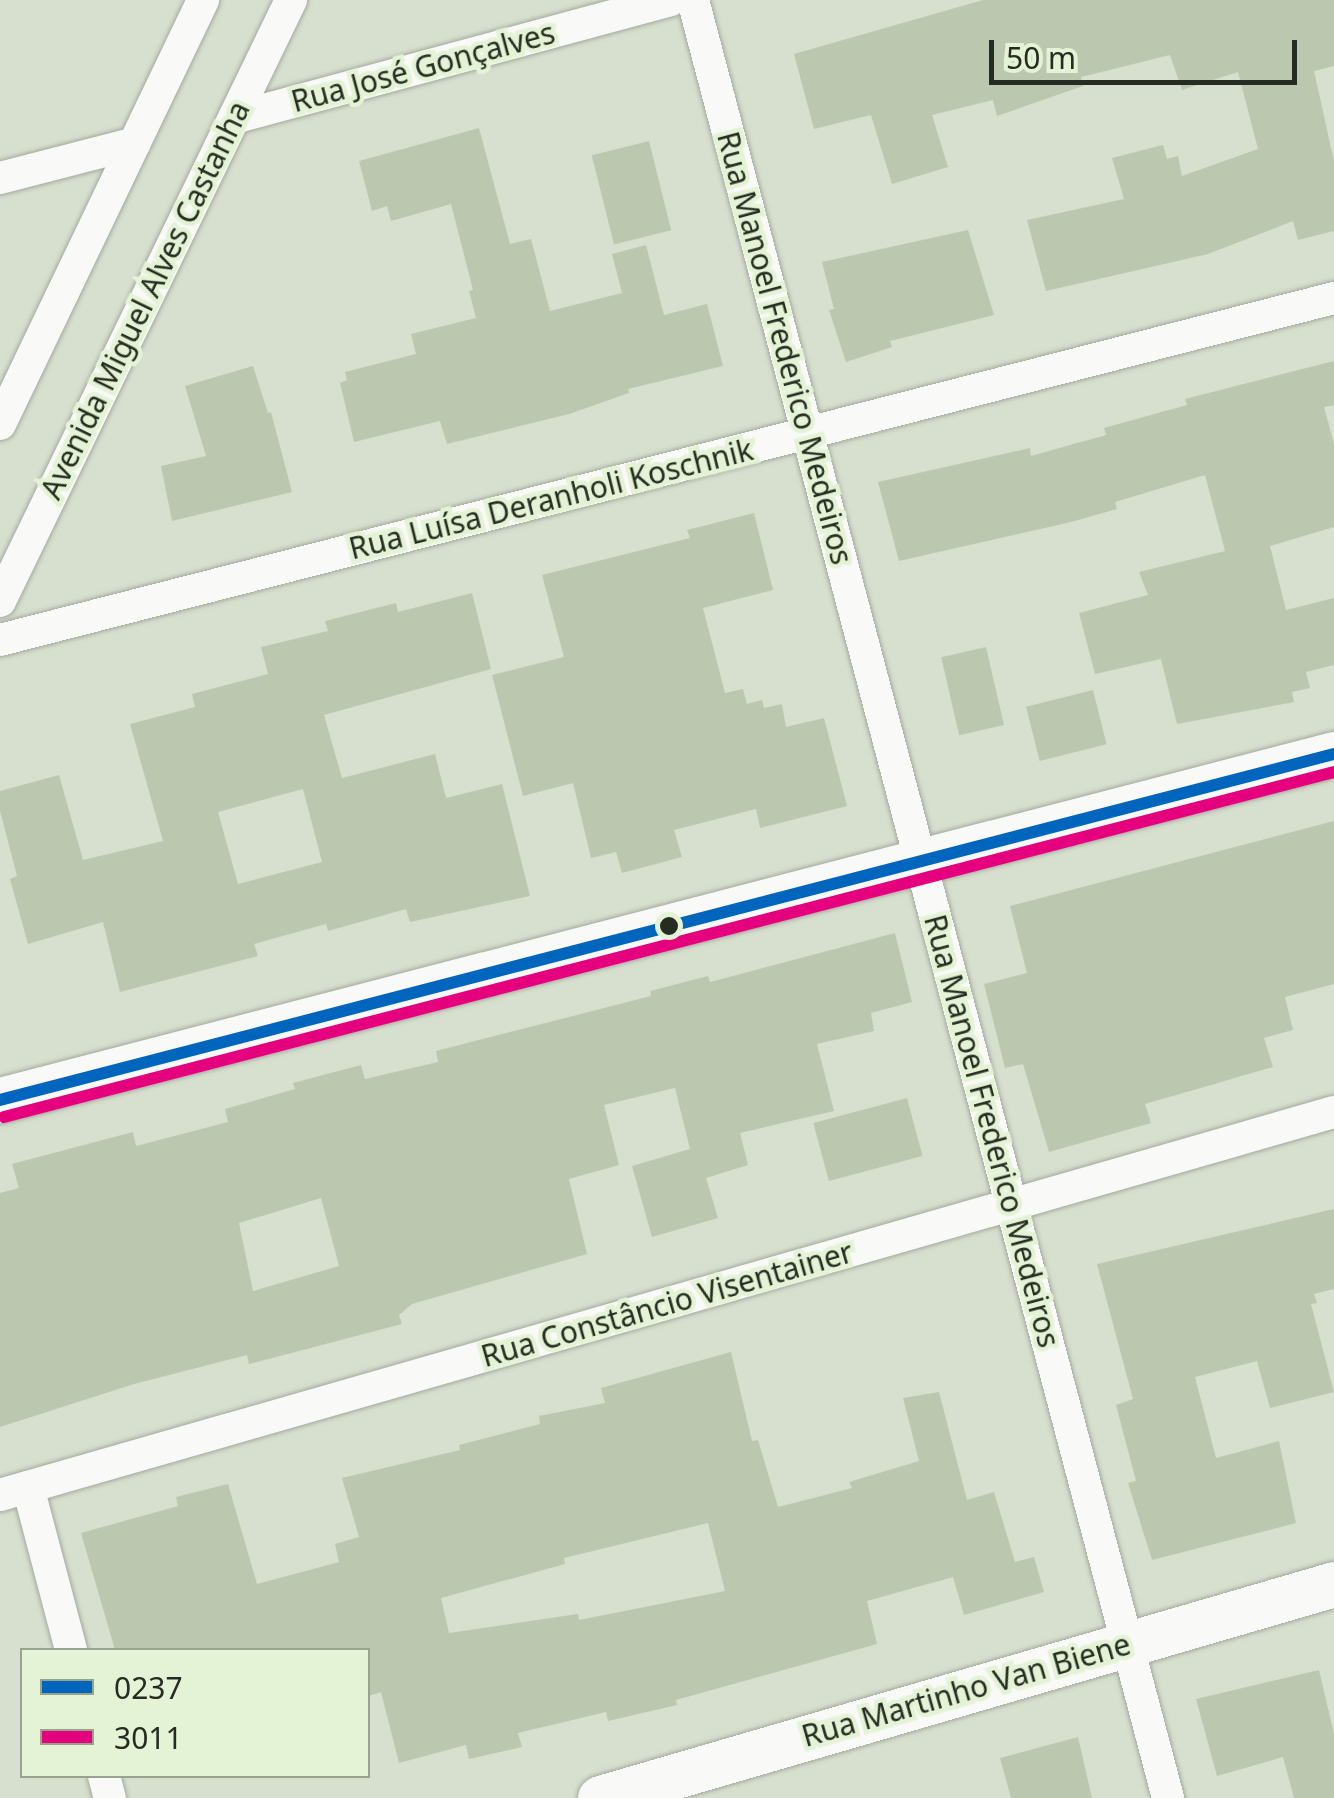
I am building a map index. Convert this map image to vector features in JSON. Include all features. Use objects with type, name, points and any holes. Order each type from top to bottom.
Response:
[{"type":"street","points":[[0,424],[203,0]]},
{"type":"street","name":"Avenida Miguel Alves Castanha","points":[[0,601],[290,0]]},
{"type":"street","name":"Rua José Gonçalves","points":[[234,118],[670,0]]},
{"type":"street","name":"Rua Manoel Frederico Medeiros","points":[[693,0],[1168,1798]]},
{"type":"street","points":[[0,178],[135,143]]},
{"type":"street","name":"Rua Luísa Deranholi Koschnik","points":[[0,640],[1334,298]]},
{"type":"street","points":[[0,1100],[1334,754]]},
{"type":"street","name":"Rua Constâncio Visentainer","points":[[14,1491],[1334,1112]]},
{"type":"street","points":[[14,1491],[70,1648]]},
{"type":"street","name":"Rua Martinho Van Biene","points":[[600,1798],[1334,1584]]},
{"type":"building","points":[[983,0],[1334,0],[1334,66],[1314,71],[1334,161],[1334,231],[1298,240],[1293,221],[1208,254],[1046,291],[1027,220],[1124,199],[1112,158],[1163,145],[1167,159],[1178,156],[1182,176],[1258,149],[1238,72],[1182,90],[1170,55],[1081,77],[1083,86],[997,116],[993,100],[932,115],[948,167],[892,184],[871,115],[814,129],[794,54]]},
{"type":"building","points":[[479,128],[510,244],[531,239],[550,311],[622,293],[612,254],[646,245],[664,315],[707,304],[723,366],[628,389],[629,393],[569,414],[447,444],[440,421],[354,442],[340,383],[347,380],[345,372],[416,354],[411,334],[476,318],[469,291],[473,290],[451,204],[391,221],[387,206],[372,211],[359,161]]},
{"type":"building","points":[[649,141],[671,230],[614,245],[592,155]]},
{"type":"building","points":[[968,230],[994,315],[890,341],[892,347],[846,362],[829,310],[834,309],[822,262]]},
{"type":"building","points":[[1334,361],[1334,405],[1324,407],[1334,444],[1334,527],[1270,546],[1286,610],[1334,598],[1334,665],[1306,672],[1310,688],[1292,692],[1294,702],[1177,724],[1161,659],[1095,674],[1079,613],[1148,595],[1139,572],[1225,551],[1205,475],[1115,502],[1117,509],[1071,522],[899,561],[878,482],[1030,448],[1031,456],[1106,435],[1104,428],[1187,405],[1185,399]]},
{"type":"building","points":[[253,366],[268,413],[271,412],[292,492],[172,521],[161,466],[206,456],[185,386]]},
{"type":"building","points":[[754,513],[773,590],[703,608],[725,693],[743,689],[747,704],[762,700],[764,708],[782,704],[786,727],[824,718],[847,806],[760,828],[756,809],[674,830],[682,857],[622,873],[616,852],[591,858],[573,783],[523,796],[492,675],[564,657],[542,575],[690,538],[687,530]]},
{"type":"building","points":[[472,593],[491,669],[324,715],[342,778],[435,754],[446,798],[502,784],[530,896],[410,922],[406,909],[328,931],[326,924],[254,944],[258,956],[120,992],[103,922],[28,944],[10,879],[17,876],[0,811],[0,791],[59,775],[83,860],[163,841],[130,724],[195,707],[192,694],[268,674],[261,647],[328,631],[325,621],[396,603],[398,612]],"holes":[[[303,789],[322,862],[238,884],[218,812]]]},
{"type":"building","points":[[986,647],[1004,725],[959,735],[941,657]]},
{"type":"building","points":[[1093,690],[1107,744],[1040,761],[1026,707]]},
{"type":"building","points":[[1334,821],[1334,984],[1285,997],[1293,1030],[1264,1038],[1273,1067],[1145,1104],[1151,1123],[1049,1152],[1023,1064],[1005,1068],[984,984],[1027,973],[1010,906]]},
{"type":"building","points":[[895,933],[912,1002],[871,1013],[874,1031],[817,1044],[834,1111],[740,1133],[748,1165],[706,1178],[718,1218],[652,1237],[632,1166],[690,1149],[675,1088],[604,1105],[619,1165],[569,1179],[587,1254],[412,1304],[399,1315],[402,1324],[249,1364],[247,1355],[134,1384],[0,1427],[0,1193],[19,1188],[12,1164],[133,1132],[136,1146],[228,1122],[225,1109],[295,1089],[293,1083],[361,1065],[365,1079],[438,1062],[436,1051],[651,996],[650,991],[708,976],[710,982]],"holes":[[[321,1198],[339,1266],[253,1291],[239,1223]]]},
{"type":"building","points":[[907,1098],[923,1156],[829,1181],[813,1123]]},
{"type":"building","points":[[1334,1209],[1334,1289],[1314,1294],[1317,1303],[1311,1304],[1334,1392],[1270,1408],[1257,1361],[1195,1377],[1216,1458],[1279,1441],[1296,1523],[1152,1560],[1128,1483],[1136,1481],[1116,1405],[1133,1399],[1097,1264]]},
{"type":"building","points":[[731,1352],[752,1441],[758,1440],[778,1507],[852,1488],[849,1482],[919,1461],[903,1398],[939,1392],[967,1500],[994,1492],[1015,1562],[1034,1557],[1044,1592],[964,1615],[953,1577],[867,1601],[877,1644],[676,1700],[677,1705],[608,1721],[606,1712],[518,1733],[522,1747],[469,1759],[466,1745],[399,1763],[381,1692],[370,1695],[370,1648],[114,1648],[81,1533],[178,1506],[176,1497],[228,1484],[257,1584],[339,1562],[335,1544],[359,1537],[342,1478],[460,1450],[459,1445],[540,1424],[539,1416],[605,1403],[601,1388]],"holes":[[[708,1523],[725,1591],[579,1620],[578,1614],[449,1633],[441,1598],[565,1564],[564,1558]]]},
{"type":"building","points":[[1319,1670],[1334,1734],[1334,1798],[1294,1798],[1283,1757],[1217,1776],[1196,1699]]},
{"type":"building","points":[[1078,1737],[1092,1798],[1011,1798],[1000,1758]]},
{"type":"transit line","name":"0237","points":[[0,1100],[1334,754]]},
{"type":"transit line","name":"3011","points":[[4,1117],[1334,772]]}]
